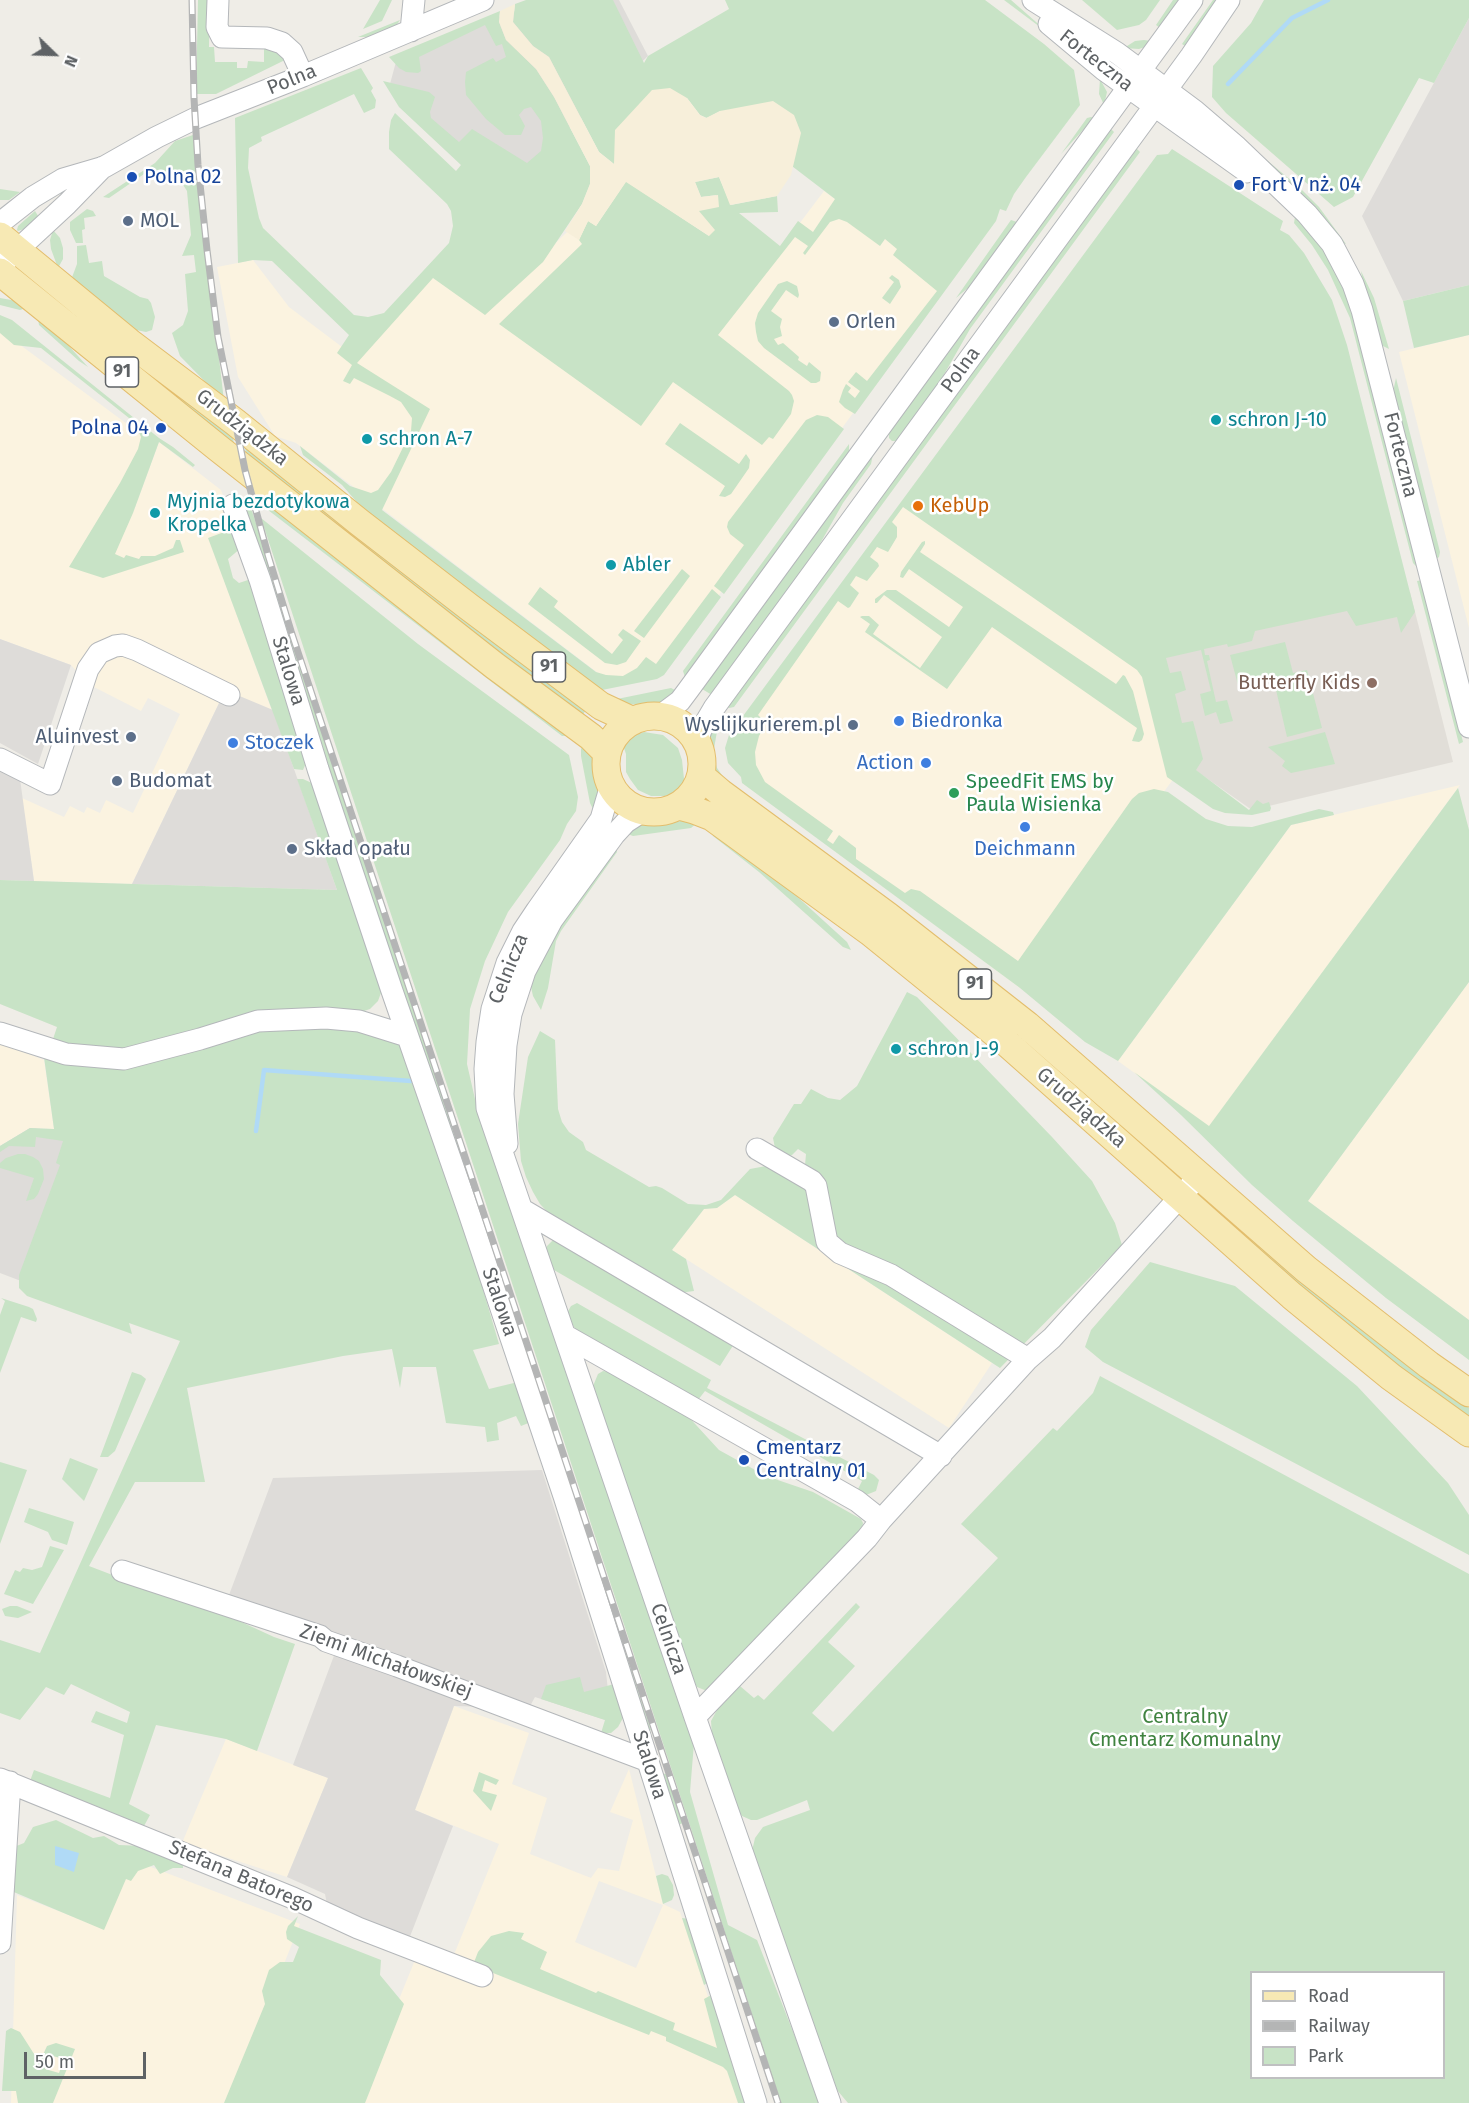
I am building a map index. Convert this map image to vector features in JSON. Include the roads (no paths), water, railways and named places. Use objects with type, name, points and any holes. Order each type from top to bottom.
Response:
[{"type":"main road","name":"Grudziądzka","points":[[6,251],[272,451],[359,522],[601,706],[633,721]]},
{"type":"main road","name":"Grudziądzka","points":[[0,272],[227,455],[495,666],[591,737],[607,753]]},
{"type":"main road","points":[[660,716],[675,721],[688,730],[697,742],[703,765],[701,776],[693,793],[678,806],[655,813],[630,806],[619,797],[611,785],[606,770],[607,753],[613,740],[622,729],[633,721],[660,716]]},
{"type":"main road","name":"Grudziądzka","points":[[701,776],[720,793],[888,916],[1028,1025],[1306,1269],[1469,1393]]},
{"type":"main road","name":"Grudziądzka","points":[[678,806],[712,817],[870,932],[1001,1038],[1292,1296],[1391,1377],[1469,1433]]},
{"type":"street","points":[[218,0],[217,27],[222,37],[267,38],[282,43],[292,52],[303,76]]},
{"type":"street","points":[[411,31],[414,0]]},
{"type":"street","name":"Polna","points":[[0,223],[33,197],[63,179],[104,167],[195,118],[303,76],[483,0]]},
{"type":"street","name":"Forteczna","points":[[1021,0],[1104,70],[1167,89],[1220,132],[1307,214],[1332,244],[1358,298],[1469,727]]},
{"type":"street","name":"Forteczna","points":[[1033,0],[1135,79],[1155,106],[1253,176],[1293,201]]},
{"type":"street","name":"Polna","points":[[660,716],[680,701],[689,689],[1192,0]]},
{"type":"street","name":"Polna","points":[[697,742],[714,708],[1155,106],[1229,0]]},
{"type":"street","name":"Polna","points":[[6,251],[68,204],[104,167]]},
{"type":"street","name":"Stalowa","points":[[233,505],[260,580],[318,769],[407,1036],[561,1485],[756,2103]]},
{"type":"street","points":[[0,759],[50,784],[88,669],[99,653],[115,646],[123,645],[136,650],[229,695]]},
{"type":"street","name":"Celnicza","points":[[611,785],[601,819],[523,931],[507,963],[492,1009],[485,1068],[487,1108],[694,1717],[830,2103]]},
{"type":"street","name":"Celnicza","points":[[510,1174],[504,1117],[504,1074],[509,1024],[517,992],[525,971],[552,920],[620,827],[643,811]]},
{"type":"street","points":[[0,1033],[66,1054],[124,1059],[258,1021],[326,1018],[360,1021],[407,1036]]},
{"type":"street","points":[[757,1149],[812,1181],[816,1186],[827,1242],[840,1253],[891,1275],[1028,1359]]},
{"type":"street","points":[[694,1717],[867,1538],[1028,1359],[1052,1338],[1199,1176]]},
{"type":"street","points":[[523,1210],[940,1456]]},
{"type":"street","points":[[566,1336],[857,1501],[881,1520]]},
{"type":"street","name":"Ziemi Michałowskiej","points":[[122,1570],[320,1636],[326,1641],[648,1761]]},
{"type":"street","points":[[0,1943],[5,1781]]},
{"type":"street","name":"Stefana Batorego","points":[[5,1781],[284,1894],[358,1928],[482,1976]]},
{"type":"water","points":[[55,1846],[79,1853],[74,1872],[55,1865]]},
{"type":"waterway","points":[[1228,84],[1292,18],[1328,0]]},
{"type":"waterway","points":[[256,1131],[264,1070],[411,1081]]},
{"type":"railway","points":[[192,0],[198,165],[218,337],[245,470],[268,555],[291,631],[778,2103]]},
{"type":"place","name":"Polna 02","points":[[132,177]]},
{"type":"place","name":"Fort V nż. 04","points":[[1239,185]]},
{"type":"place","name":"MOL","points":[[128,221]]},
{"type":"place","name":"Orlen","points":[[834,322]]},
{"type":"place","name":"schron J-10","points":[[1216,420]]},
{"type":"place","name":"Polna 04","points":[[161,428]]},
{"type":"place","name":"schron A-7","points":[[367,439]]},
{"type":"place","name":"KebUp","points":[[918,506]]},
{"type":"place","name":"Myjnia bezdotykowa Kropelka","points":[[155,513]]},
{"type":"place","name":"Abler","points":[[611,565]]},
{"type":"place","name":"Butterfly Kids","points":[[1372,683]]},
{"type":"place","name":"Biedronka","points":[[899,721]]},
{"type":"place","name":"Wyslijkurierem.pl","points":[[853,725]]},
{"type":"place","name":"Aluinvest","points":[[131,737]]},
{"type":"place","name":"Stoczek","points":[[233,743]]},
{"type":"place","name":"Action","points":[[926,763]]},
{"type":"place","name":"Budomat","points":[[117,781]]},
{"type":"place","name":"SpeedFit EMS by Paula Wisienka","points":[[954,793]]},
{"type":"place","name":"Deichmann","points":[[1025,827]]},
{"type":"place","name":"Skład opału","points":[[292,849]]},
{"type":"place","name":"schron J-9","points":[[896,1049]]},
{"type":"place","name":"Cmentarz Centralny 01","points":[[744,1460]]},
{"type":"park label","name":"Centralny Cmentarz Komunalny","points":[[1185,1728]]}]
